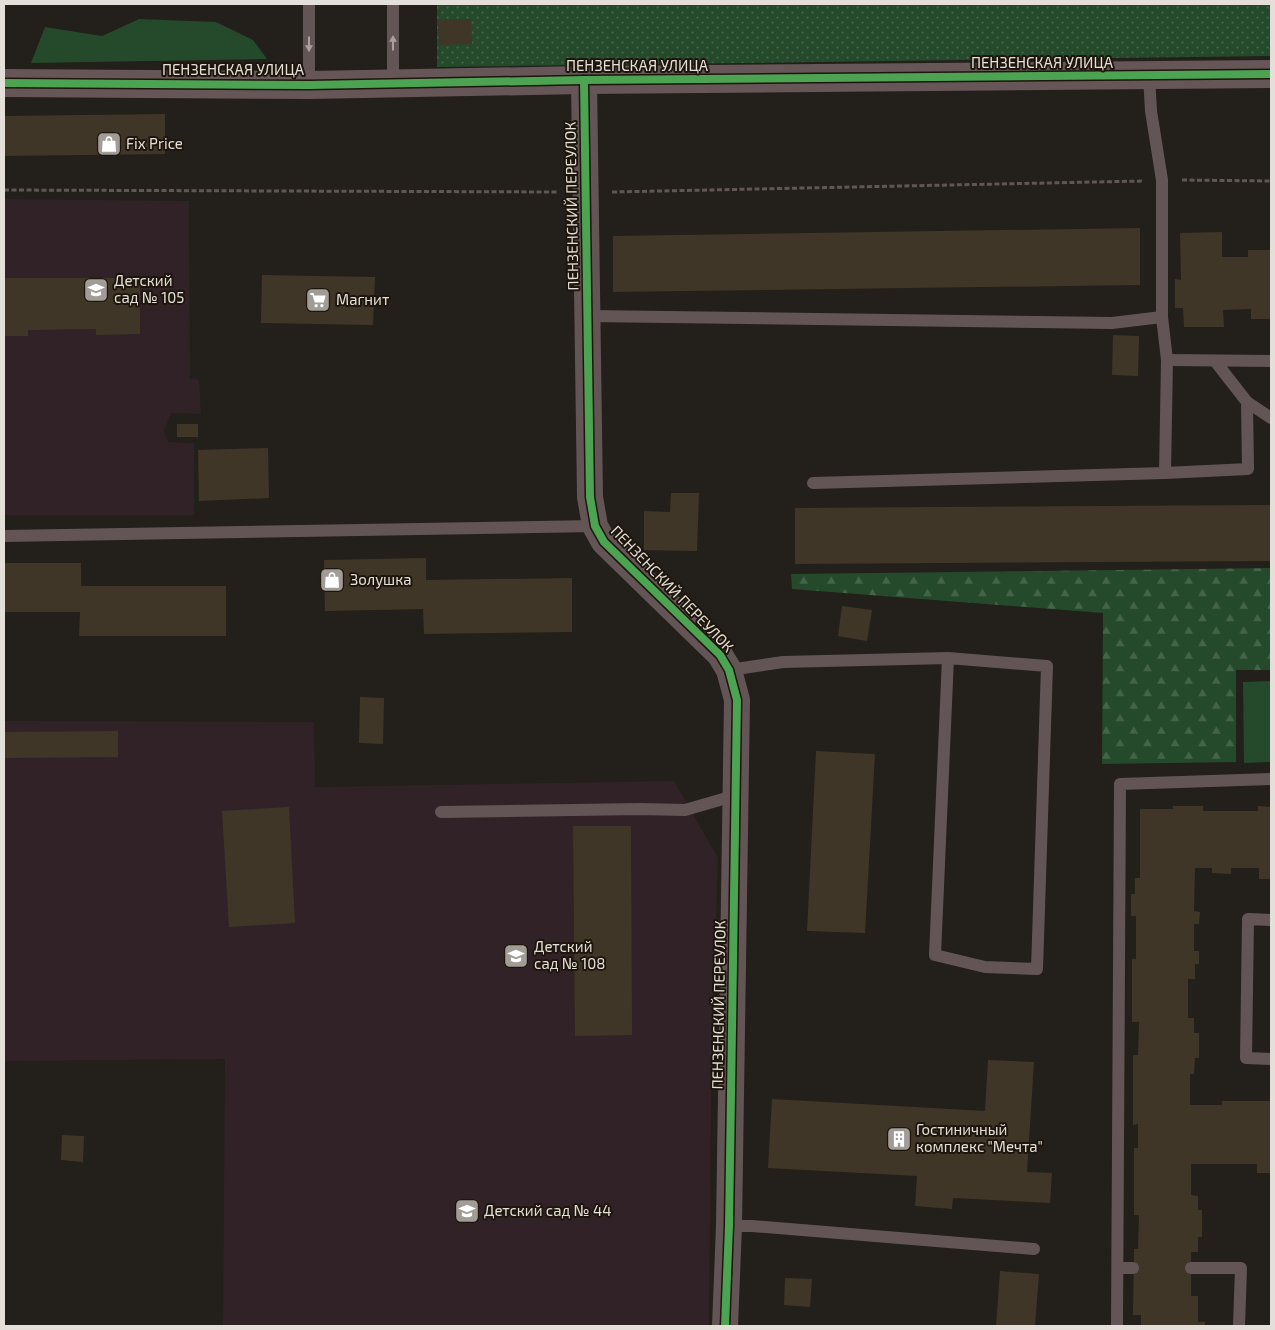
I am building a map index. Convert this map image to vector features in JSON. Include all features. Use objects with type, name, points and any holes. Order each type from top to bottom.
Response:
[{"type":"street","name":"ПЕНЗЕНСКАЯ УЛИЦА","points":[[4,83],[310,84],[1271,74]]},
{"type":"street","name":"ПЕНЗЕНСКИЙ ПЕРЕУЛОК","points":[[584,80],[590,497],[595,526],[604,542],[720,654],[729,670],[738,700],[726,1326]]},
{"type":"lane","points":[[309,4],[310,84]]},
{"type":"lane","points":[[393,4],[393,82]]},
{"type":"lane","points":[[1149,76],[1151,111],[1162,180],[1162,317],[1167,360],[1165,473]]},
{"type":"lane","points":[[588,316],[1112,323],[1162,317]]},
{"type":"lane","points":[[1167,360],[1271,361]]},
{"type":"lane","points":[[1215,361],[1247,402],[1271,418]]},
{"type":"lane","points":[[813,483],[1248,469],[1247,402]]},
{"type":"lane","points":[[4,536],[595,526]]},
{"type":"lane","points":[[729,670],[784,662],[948,658],[1048,666],[1037,969],[985,967],[935,955],[948,658]]},
{"type":"lane","points":[[1118,1326],[1120,784],[1271,780]]},
{"type":"lane","points":[[441,812],[685,810],[737,795]]},
{"type":"lane","points":[[1271,920],[1248,919],[1246,1058],[1271,1059]]},
{"type":"lane","points":[[729,1226],[752,1226],[1034,1249]]},
{"type":"lane","points":[[1119,1268],[1134,1268]]},
{"type":"lane","points":[[1191,1268],[1241,1268],[1239,1326]]},
{"type":"path","points":[[4,190],[586,192],[1162,180],[1271,181]]},
{"type":"shaded area","name":"Детский сад № 105","points":[[4,199],[189,201],[190,379],[199,380],[201,414],[171,413],[164,431],[168,442],[194,443],[194,515],[4,515]]},
{"type":"shaded area","points":[[4,721],[314,722],[315,787],[674,781],[718,858],[711,1095],[709,1326],[223,1326],[225,1059],[4,1061]]},
{"type":"green space","points":[[437,4],[1271,4],[1271,56],[437,67]]},
{"type":"green space","points":[[139,19],[216,22],[253,40],[267,59],[31,63],[45,27],[102,36]]},
{"type":"green space","points":[[1271,568],[1271,670],[1236,670],[1236,762],[1102,764],[1103,613],[792,589],[791,574]]},
{"type":"green space","points":[[1271,681],[1271,762],[1244,763],[1243,682]]},
{"type":"building","points":[[471,19],[472,44],[439,45],[438,20]]},
{"type":"building","points":[[165,114],[165,154],[4,156],[4,116]]},
{"type":"building","points":[[1140,228],[1140,285],[613,292],[613,236]]},
{"type":"building","points":[[1222,232],[1222,257],[1248,257],[1248,250],[1271,250],[1271,319],[1251,319],[1251,309],[1223,310],[1224,327],[1184,327],[1183,308],[1175,308],[1175,279],[1181,280],[1180,233]]},
{"type":"building","name":"Магнит","points":[[262,275],[375,277],[373,325],[261,323]]},
{"type":"building","points":[[4,278],[140,278],[140,334],[96,335],[96,329],[28,330],[28,336],[4,336]]},
{"type":"building","points":[[1113,335],[1139,336],[1138,376],[1112,375]]},
{"type":"building","points":[[177,424],[198,424],[198,437],[177,437]]},
{"type":"building","points":[[268,448],[269,498],[199,501],[198,450]]},
{"type":"building","points":[[671,493],[699,493],[697,551],[644,550],[644,511],[670,512]]},
{"type":"building","points":[[1271,505],[1271,561],[795,564],[795,508]]},
{"type":"building","points":[[426,558],[426,580],[572,578],[572,632],[424,634],[423,609],[325,611],[324,560]]},
{"type":"building","points":[[4,563],[81,563],[81,586],[226,586],[226,636],[79,636],[80,612],[4,612]]},
{"type":"building","points":[[842,606],[872,610],[867,641],[838,636]]},
{"type":"building","points":[[360,697],[384,698],[383,744],[359,743]]},
{"type":"building","points":[[118,731],[118,757],[4,758],[4,732]]},
{"type":"building","points":[[816,751],[875,754],[865,933],[807,931]]},
{"type":"building","points":[[1173,806],[1203,806],[1203,811],[1258,811],[1258,806],[1271,807],[1271,879],[1259,879],[1259,868],[1231,868],[1231,874],[1212,873],[1212,868],[1195,868],[1194,911],[1200,912],[1199,924],[1194,924],[1194,951],[1199,951],[1199,964],[1195,964],[1195,979],[1188,979],[1188,1018],[1194,1018],[1194,1033],[1199,1033],[1199,1058],[1195,1058],[1194,1074],[1190,1074],[1190,1105],[1222,1105],[1222,1101],[1271,1101],[1271,1173],[1257,1173],[1257,1164],[1191,1164],[1191,1195],[1198,1196],[1198,1210],[1202,1210],[1202,1237],[1198,1237],[1198,1252],[1191,1252],[1191,1296],[1198,1296],[1198,1322],[1205,1322],[1205,1326],[1141,1326],[1141,1315],[1133,1315],[1134,1249],[1138,1249],[1139,1215],[1134,1215],[1134,1148],[1138,1148],[1138,1124],[1133,1125],[1133,1055],[1138,1055],[1139,1022],[1132,1022],[1132,959],[1136,959],[1136,916],[1131,916],[1131,894],[1135,894],[1135,878],[1140,878],[1140,809],[1173,809]]},
{"type":"building","points":[[289,807],[295,923],[229,927],[222,811]]},
{"type":"building","points":[[573,826],[631,826],[632,1035],[575,1036]]},
{"type":"building","name":"Гостиничный комплекс \"Мечта\"","points":[[988,1060],[1034,1062],[1027,1172],[1052,1173],[1050,1203],[953,1198],[952,1209],[915,1206],[917,1176],[768,1168],[772,1099],[985,1111]]},
{"type":"building","points":[[62,1135],[84,1136],[83,1162],[61,1160]]},
{"type":"building","points":[[1000,1271],[1039,1274],[1035,1326],[996,1326]]},
{"type":"building","points":[[785,1278],[812,1279],[810,1307],[784,1305]]},
{"type":"cycle path","points":[[4,83],[309,85],[584,80],[1271,74]]},
{"type":"cycle path","points":[[584,80],[590,497],[595,526],[604,542],[720,655],[729,670],[737,700],[729,1226],[725,1326]]},
{"type":"place","name":"Fix Price","points":[[109,144]]},
{"type":"place","name":"Детский сад № 105","points":[[96,290]]},
{"type":"place","name":"Магнит","points":[[318,300]]},
{"type":"place","name":"Золушка","points":[[332,580]]},
{"type":"place","name":"Детский сад № 108","points":[[516,956]]},
{"type":"place","name":"Гостиничный комплекс \"Мечта\"","points":[[899,1139]]},
{"type":"place","name":"Детский сад № 44","points":[[467,1211]]}]
